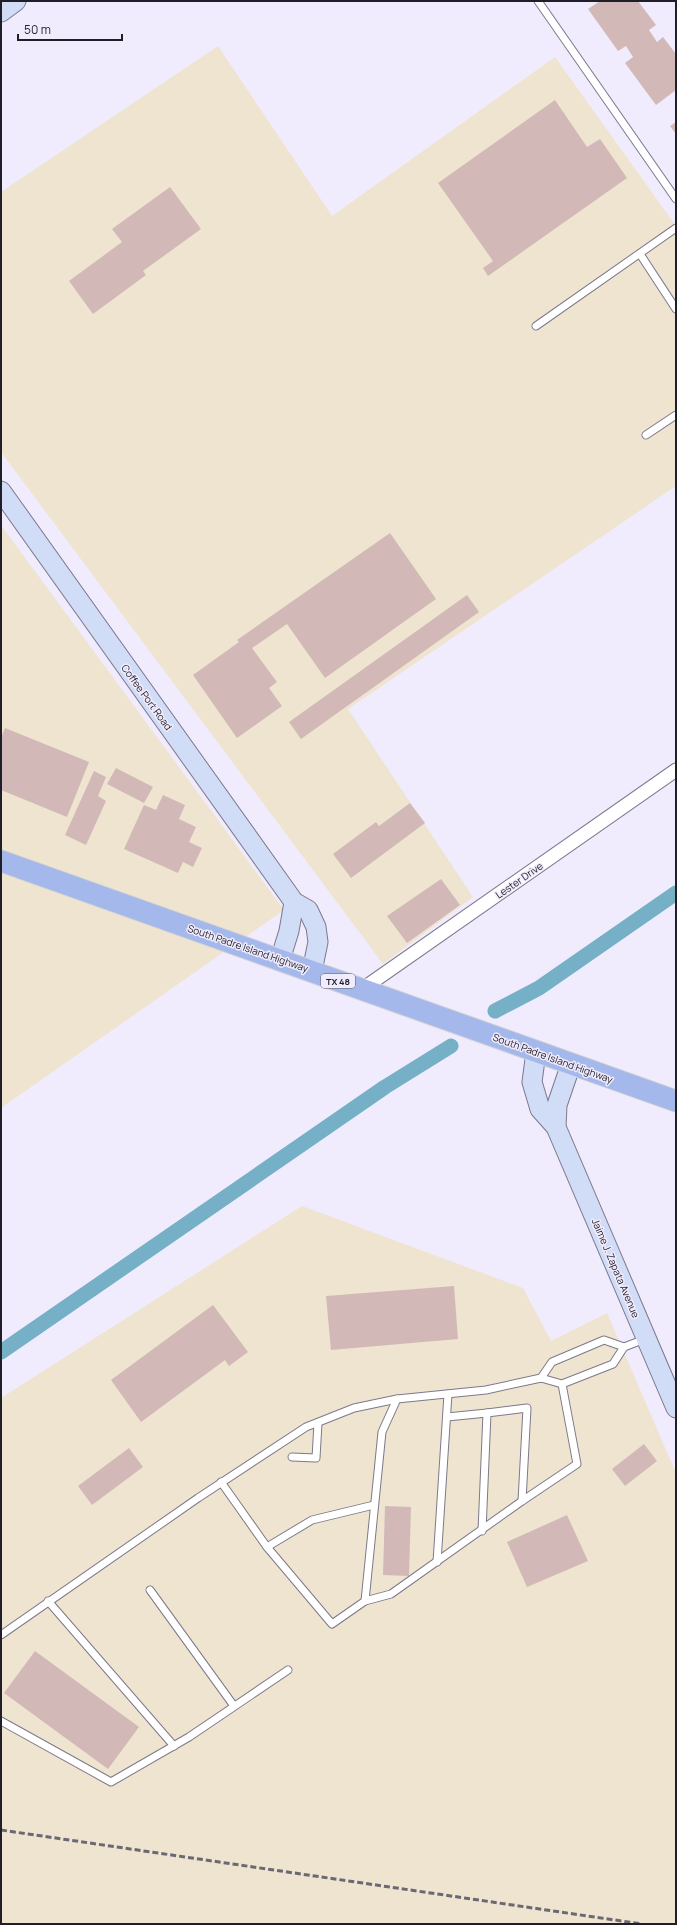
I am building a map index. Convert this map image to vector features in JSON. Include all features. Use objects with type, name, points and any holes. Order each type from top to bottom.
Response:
[{"type":"main road","name":"South Padre Island Highway","points":[[1,861],[676,1101]]},
{"type":"street","points":[[1,12],[16,1]]},
{"type":"street","name":"Coffee Port Road","points":[[1,491],[294,902],[308,910],[316,927],[318,942],[312,971]]},
{"type":"street","name":"Lester Drive","points":[[362,990],[676,770]]},
{"type":"street","points":[[280,960],[289,931],[294,902]]},
{"type":"street","name":"Jaime J. Zapata Avenue","points":[[536,1052],[532,1082],[540,1109],[556,1127],[676,1408]]},
{"type":"street","name":"Jaime J. Zapata Avenue","points":[[556,1127],[557,1105],[571,1064]]},
{"type":"lane","points":[[538,1],[676,199]]},
{"type":"lane","points":[[536,326],[676,228]]},
{"type":"lane","points":[[640,254],[676,309]]},
{"type":"lane","points":[[646,435],[676,415]]},
{"type":"lane","points":[[1,1635],[221,1482],[306,1427],[354,1408],[397,1399],[486,1390],[541,1378],[562,1384],[613,1364],[624,1347],[646,1338]]},
{"type":"lane","points":[[541,1378],[552,1362],[604,1340],[624,1347]]},
{"type":"lane","points":[[221,1482],[267,1547],[332,1624],[365,1601],[392,1594],[522,1501],[577,1464],[562,1384]]},
{"type":"lane","points":[[437,1562],[448,1394]]},
{"type":"lane","points":[[365,1601],[382,1432],[397,1399]]},
{"type":"lane","points":[[447,1417],[527,1408],[522,1501]]},
{"type":"lane","points":[[482,1531],[487,1413]]},
{"type":"lane","points":[[292,1457],[316,1458],[318,1423]]},
{"type":"lane","points":[[267,1547],[312,1520],[374,1505]]},
{"type":"lane","points":[[150,1590],[234,1706]]},
{"type":"lane","points":[[48,1601],[174,1746]]},
{"type":"lane","points":[[1,1721],[111,1782],[174,1746],[288,1670]]},
{"type":"shaded area","points":[[218,46],[332,216],[555,57],[676,226],[676,486],[348,709],[473,897],[383,964],[1,452],[1,192]]},
{"type":"shaded area","points":[[1,525],[284,910],[1,1108]]},
{"type":"shaded area","points":[[302,1206],[523,1288],[551,1341],[607,1313],[676,1473],[676,1924],[1,1924],[1,1398]]},
{"type":"building","points":[[600,1],[638,1],[656,25],[649,30],[657,42],[663,37],[676,54],[676,90],[656,105],[625,63],[633,57],[626,46],[618,51],[588,9]]},
{"type":"building","points":[[555,100],[587,147],[600,139],[627,178],[488,276],[483,268],[493,261],[438,183]]},
{"type":"building","points":[[676,122],[676,134],[670,126]]},
{"type":"building","points":[[170,187],[201,229],[143,271],[146,275],[93,314],[69,281],[122,242],[112,229]]},
{"type":"building","points":[[390,533],[436,599],[325,678],[287,624],[252,648],[277,682],[269,688],[282,706],[237,738],[193,675],[239,642],[237,640]]},
{"type":"building","points":[[467,595],[479,612],[301,739],[289,722]]},
{"type":"building","points":[[5,728],[89,762],[67,817],[1,790],[1,738]]},
{"type":"building","points":[[116,768],[153,787],[144,803],[107,784]]},
{"type":"building","points":[[94,771],[106,777],[98,796],[106,801],[86,845],[65,835]]},
{"type":"building","points":[[163,795],[185,805],[179,819],[196,827],[189,842],[202,848],[193,867],[183,862],[178,873],[124,849],[144,805],[156,810]]},
{"type":"building","points":[[410,803],[425,823],[351,878],[333,854],[376,822],[379,826]]},
{"type":"building","points":[[441,879],[460,905],[407,943],[387,916]]},
{"type":"building","points":[[454,1286],[458,1339],[331,1350],[326,1296]]},
{"type":"building","points":[[213,1305],[248,1352],[229,1366],[225,1360],[141,1422],[111,1380]]},
{"type":"building","points":[[644,1444],[657,1461],[625,1486],[612,1469]]},
{"type":"building","points":[[129,1448],[143,1467],[92,1505],[78,1486]]},
{"type":"building","points":[[385,1506],[411,1507],[409,1576],[383,1575]]},
{"type":"building","points":[[567,1515],[588,1561],[527,1587],[507,1542]]},
{"type":"building","points":[[35,1651],[139,1727],[108,1769],[4,1693]]},
{"type":"waterway","points":[[495,1011],[539,988],[676,893]]},
{"type":"waterway","points":[[1,1352],[385,1087],[451,1046]]},
{"type":"railway","points":[[1,1830],[642,1924]]}]
